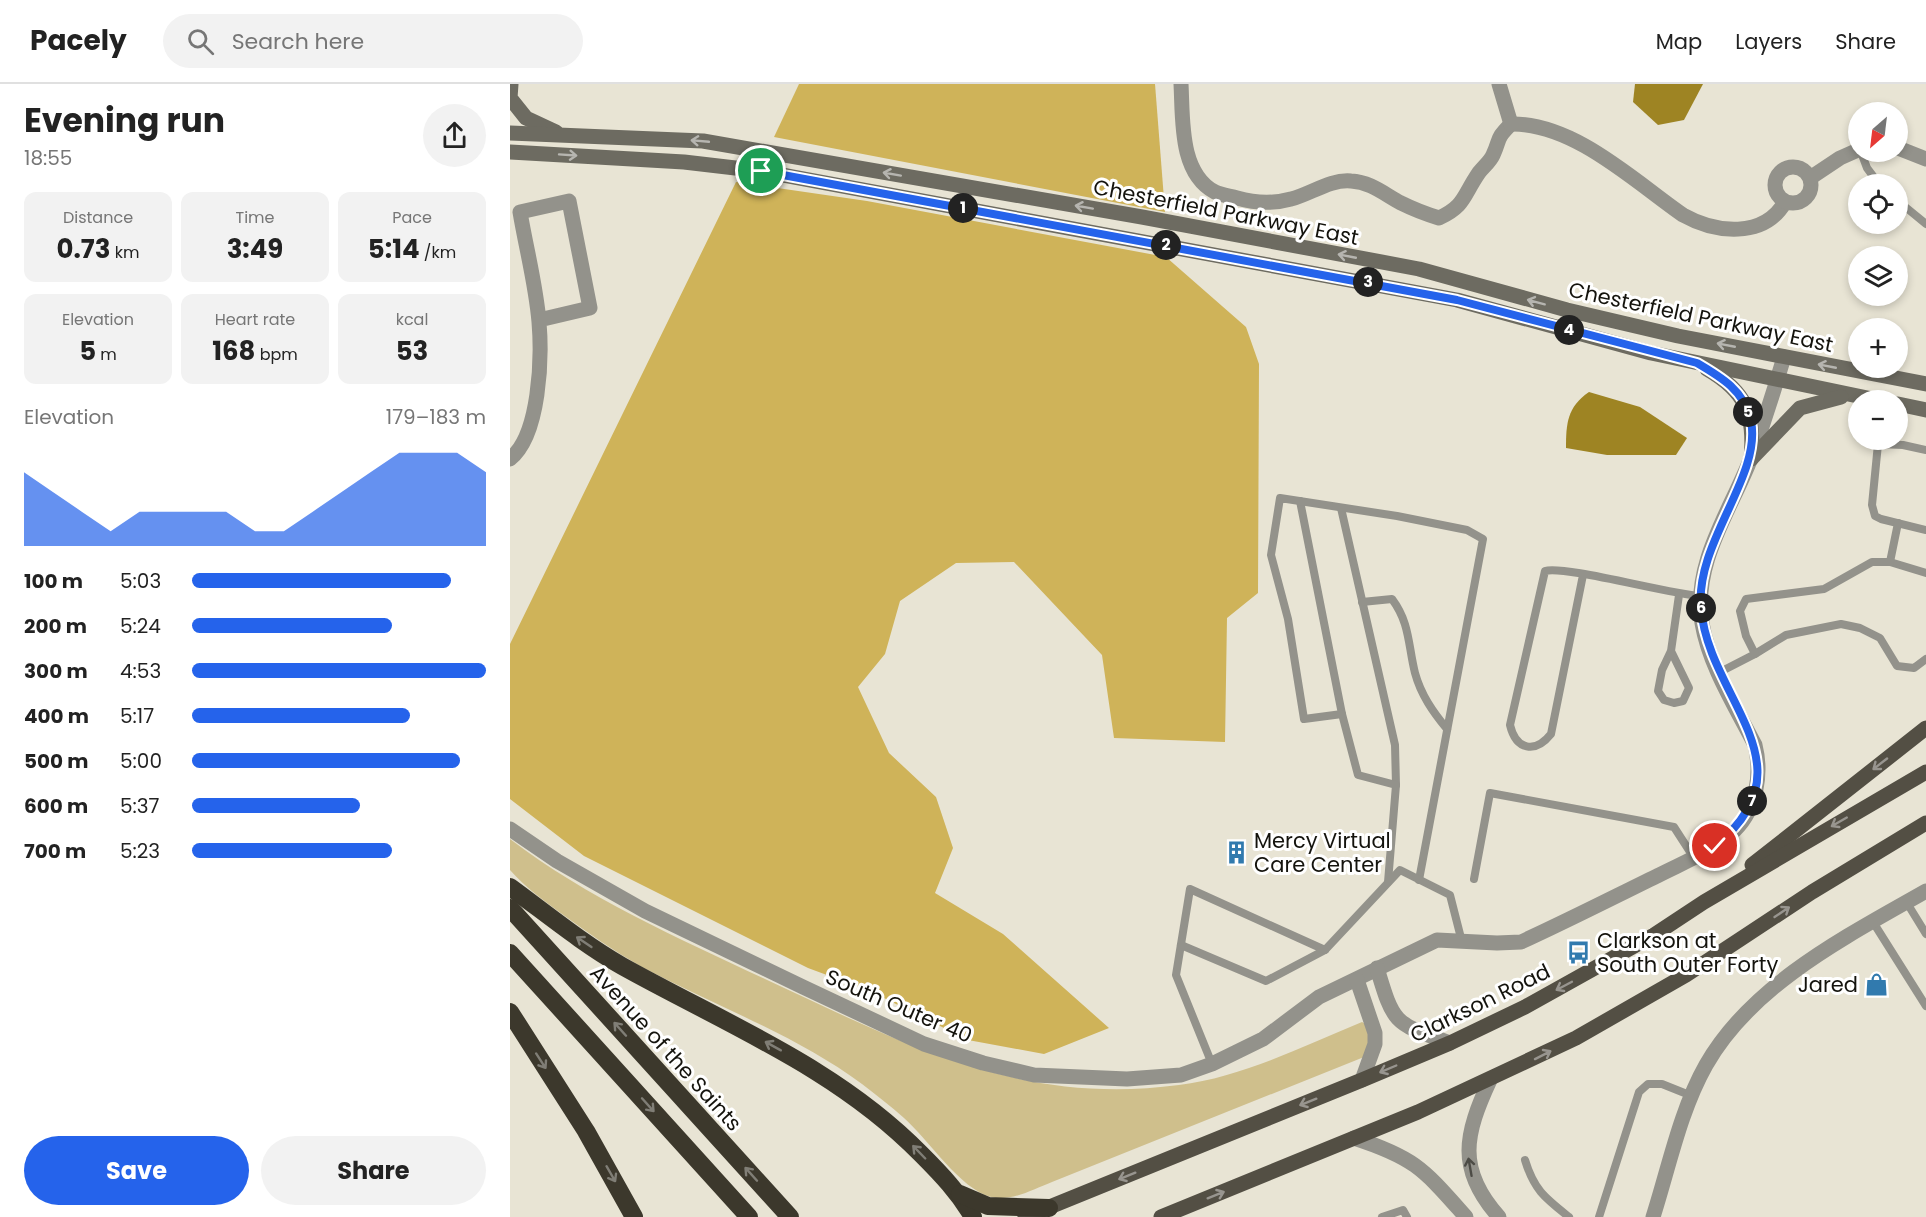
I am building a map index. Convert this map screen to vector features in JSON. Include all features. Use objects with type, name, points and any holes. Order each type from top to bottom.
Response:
[{"type":"highway","points":[[510,887],[586,944],[620,965],[783,1051],[859,1099],[887,1121],[960,1194],[974,1217]]},
{"type":"highway","name":"Avenue of the Saints","points":[[510,908],[790,1217]]},
{"type":"highway","points":[[510,953],[749,1217]]},
{"type":"highway","points":[[510,1012],[586,1131],[634,1217]]},
{"type":"highway","points":[[960,1194],[988,1206],[1049,1208]]},
{"type":"main road","points":[[1704,902],[1926,728]]},
{"type":"main road","name":"Clarkson Road","points":[[1025,1217],[1450,1043],[1589,972],[1926,772]]},
{"type":"main road","points":[[1161,1217],[1490,1080],[1576,1038],[1636,1005],[1926,823]]},
{"type":"street","points":[[511,84],[510,98],[526,118],[561,135]]},
{"type":"street","points":[[1181,84],[1183,128],[1190,159],[1198,178],[1215,192],[1249,201],[1278,203],[1308,195],[1327,184],[1350,181],[1376,187],[1400,202],[1439,218],[1455,211],[1467,198],[1477,175],[1493,156],[1497,138],[1511,124]]},
{"type":"street","points":[[1499,84],[1511,124]]},
{"type":"street","points":[[1511,124],[1536,127],[1593,150],[1699,224],[1741,229],[1763,225],[1777,216],[1785,202]]},
{"type":"street","name":"Chesterfield Parkway East","points":[[510,133],[703,141],[1142,217],[1419,269],[1567,310],[1784,357],[1926,384]]},
{"type":"street","name":"Chesterfield Parkway East","points":[[510,152],[684,162],[796,177],[1457,300],[1697,363],[1848,395]]},
{"type":"street","points":[[1908,152],[1926,159]]},
{"type":"street","points":[[510,164],[533,153]]},
{"type":"street","points":[[1810,178],[1796,167],[1779,172],[1774,189],[1785,202],[1797,203],[1808,196],[1810,178],[1848,155]]},
{"type":"street","points":[[510,459],[518,453],[532,416],[540,359],[539,320],[520,212],[569,201],[591,308],[539,320]]},
{"type":"street","points":[[1700,596],[1708,558],[1721,522],[1751,459],[1784,357]]},
{"type":"street","points":[[1697,363],[1723,379],[1744,401],[1753,434],[1751,459]]},
{"type":"street","points":[[1751,459],[1800,408],[1848,396]]},
{"type":"street","points":[[1908,406],[1926,410]]},
{"type":"street","name":"South Outer 40","points":[[510,830],[557,861],[645,911],[924,1044],[982,1063],[1034,1075],[1081,1078],[1169,1076],[1212,1064],[1263,1039],[1319,998],[1437,940],[1521,942],[1694,858],[1715,846],[1740,824],[1752,801],[1760,773],[1755,744],[1707,644],[1700,596]]},
{"type":"street","points":[[1653,1217],[1692,1096],[1719,1045],[1758,999],[1781,980],[1926,891]]},
{"type":"street","points":[[1377,968],[1389,1010],[1400,1022],[1450,1043]]},
{"type":"street","points":[[1357,980],[1375,1033],[1375,1044],[1362,1080]]},
{"type":"street","points":[[1490,1080],[1475,1112],[1468,1155],[1472,1178],[1483,1199],[1499,1217]]},
{"type":"street","points":[[1354,1138],[1392,1150],[1410,1160],[1429,1175],[1466,1217]]},
{"type":"lane","points":[[1908,209],[1926,224]]},
{"type":"lane","points":[[1926,450],[1903,445],[1878,444],[1873,510],[1875,516],[1926,530]]},
{"type":"lane","points":[[1342,714],[1304,719],[1288,619],[1271,555],[1280,498],[1467,530],[1483,539],[1419,880]]},
{"type":"lane","points":[[1300,501],[1342,714],[1358,774],[1396,785]]},
{"type":"lane","points":[[1341,508],[1395,745],[1396,785],[1388,882]]},
{"type":"lane","points":[[1890,562],[1898,523]]},
{"type":"lane","points":[[1755,654],[1746,636],[1740,611],[1746,599],[1824,589],[1872,562],[1890,562],[1926,573]]},
{"type":"lane","points":[[1583,575],[1551,734],[1539,744],[1523,746],[1513,737],[1510,725],[1542,576],[1545,571],[1551,569],[1583,575],[1679,595],[1700,596]]},
{"type":"lane","points":[[1671,651],[1689,688],[1683,701],[1674,703],[1664,700],[1658,691],[1662,670],[1671,651],[1679,595]]},
{"type":"lane","points":[[1362,602],[1392,599],[1404,616],[1416,676],[1429,707],[1447,729]]},
{"type":"lane","points":[[1720,672],[1786,635],[1841,624],[1860,628],[1880,638],[1897,666],[1914,668],[1926,659]]},
{"type":"lane","points":[[1474,879],[1490,793],[1674,827],[1694,858]]},
{"type":"lane","points":[[1181,945],[1266,981],[1325,950],[1400,870],[1450,895],[1462,942]]},
{"type":"lane","points":[[1212,1064],[1176,975],[1190,889],[1325,950]]},
{"type":"lane","points":[[1907,903],[1926,934]]},
{"type":"lane","points":[[1873,922],[1926,1006]]},
{"type":"lane","points":[[1599,1217],[1639,1092],[1648,1084],[1662,1084],[1692,1096]]},
{"type":"lane","points":[[1525,1160],[1532,1180],[1540,1193],[1569,1217]]},
{"type":"lane","points":[[1382,1217],[1403,1210],[1407,1217]]},
{"type":"shaded area","points":[[799,84],[1155,84],[1165,212],[774,137]]},
{"type":"shaded area","points":[[1635,84],[1703,84],[1684,120],[1658,125],[1633,102]]},
{"type":"shaded area","points":[[736,182],[867,201],[1166,257],[1246,327],[1259,364],[1258,593],[1227,618],[1225,742],[1114,738],[1102,655],[1014,562],[956,563],[900,601],[885,654],[858,687],[889,753],[936,797],[953,848],[935,893],[1003,934],[1109,1028],[1044,1054],[968,1040],[870,991],[808,968],[584,856],[510,799],[510,644]]},
{"type":"shaded area","points":[[1589,392],[1640,407],[1687,438],[1676,455],[1607,455],[1566,448],[1569,417],[1576,404]]},
{"type":"shaded area","points":[[510,839],[570,880],[634,916],[699,948],[915,1047],[1015,1078],[1066,1086],[1121,1089],[1179,1085],[1249,1068],[1362,1022],[1371,1027],[1374,1053],[1030,1191],[1006,1198],[991,1197],[979,1192],[956,1174],[914,1127],[862,1084],[836,1066],[782,1035],[642,967],[601,942],[548,904],[510,870]]},
{"type":"place","name":"Mercy Virtual Care Center","points":[[1236,852]]},
{"type":"place","name":"Clarkson at South Outer Forty","points":[[1579,952]]},
{"type":"place","name":"Jared","points":[[1876,984]]},
{"type":"route","points":[[761,171],[1457,300],[1651,353],[1697,363],[1723,379],[1744,401],[1751,419],[1753,434],[1751,459],[1721,522],[1708,558],[1700,596],[1702,622],[1707,644],[1755,744],[1760,773],[1752,801],[1744,818],[1735,830],[1715,846]]}]
